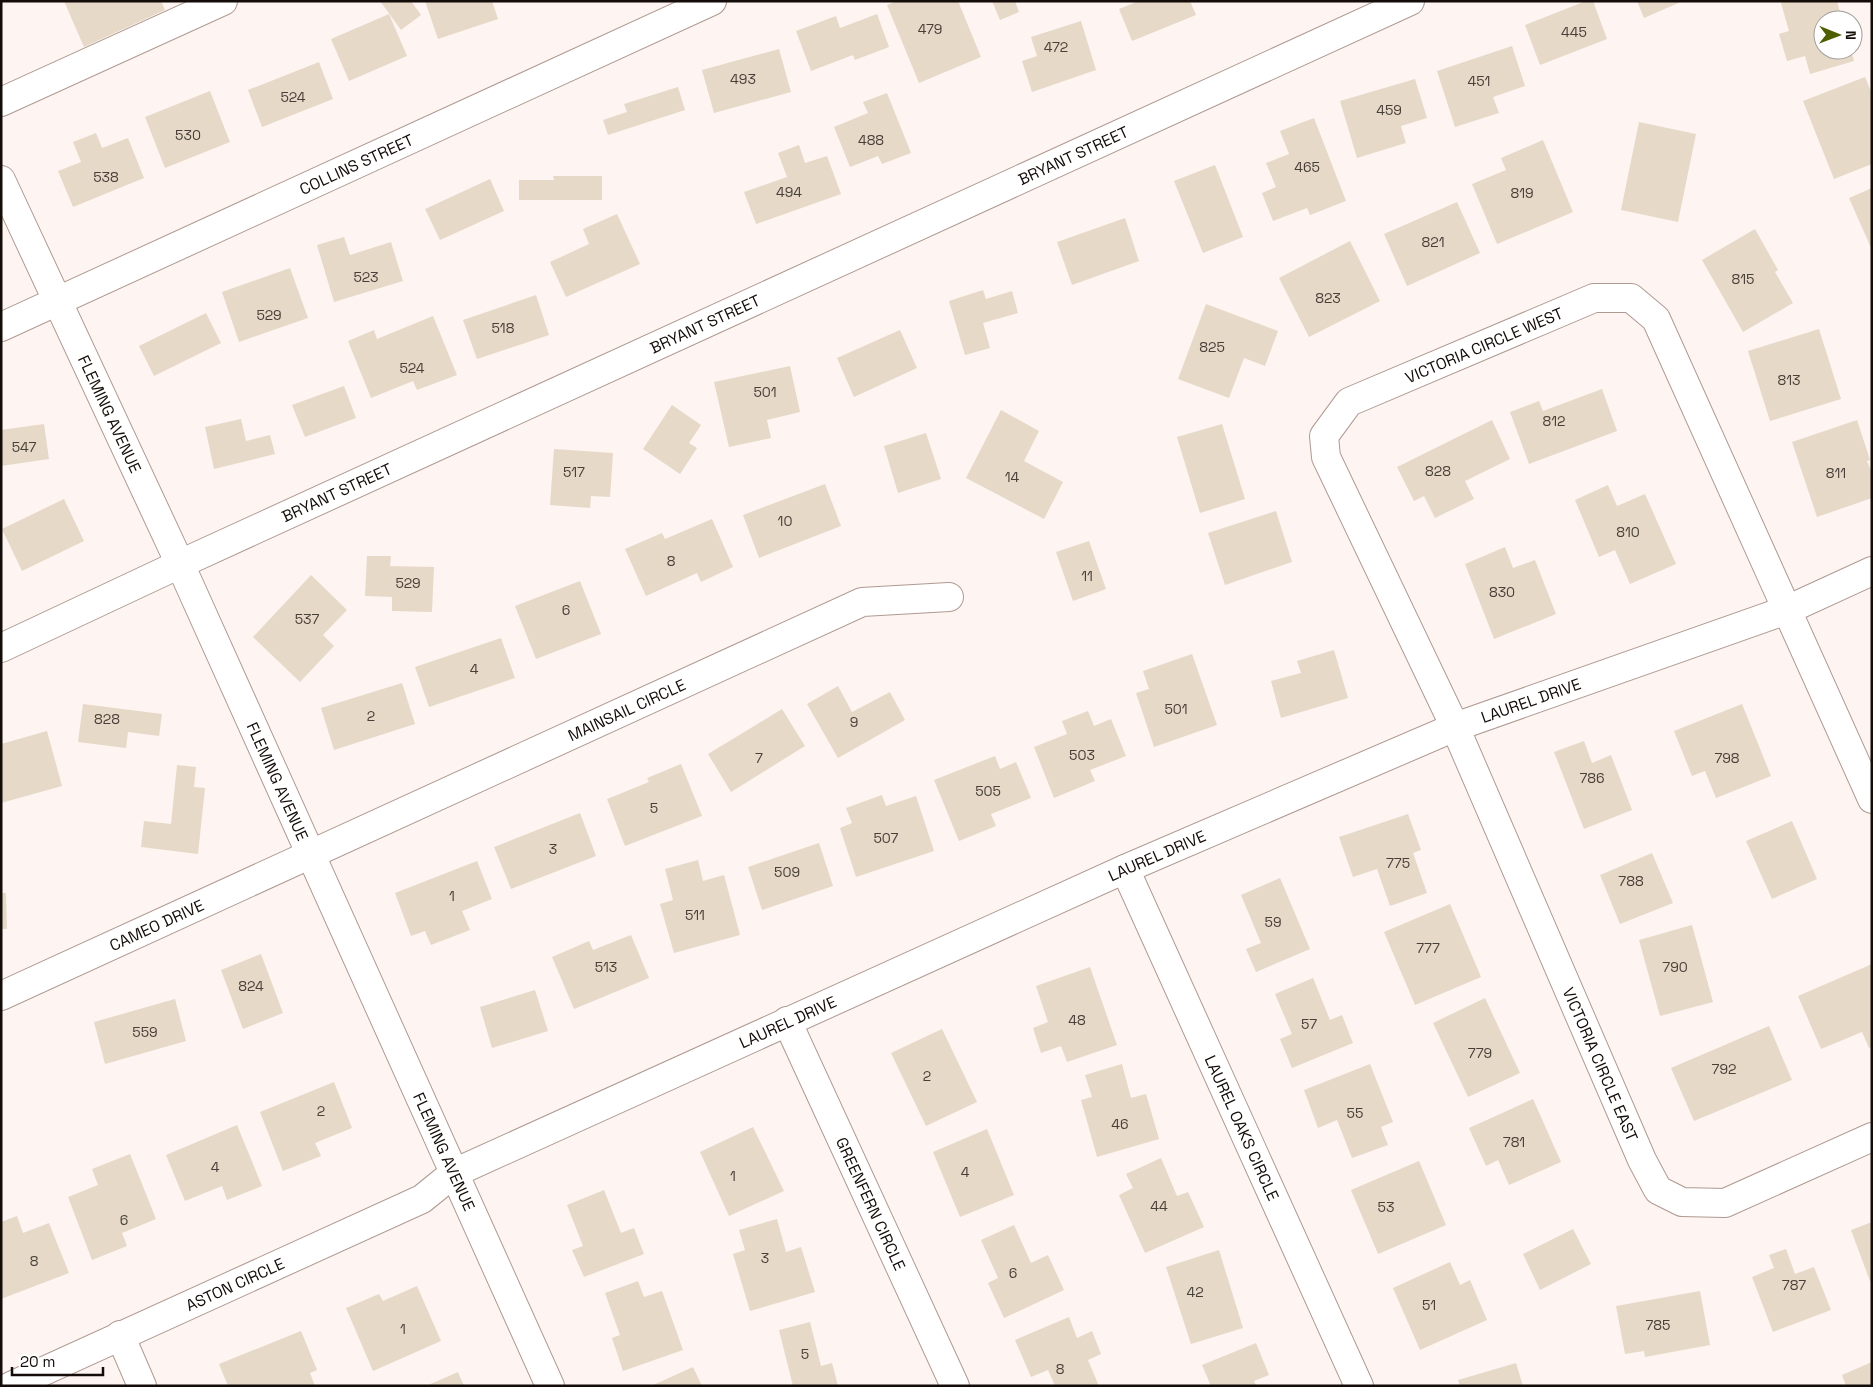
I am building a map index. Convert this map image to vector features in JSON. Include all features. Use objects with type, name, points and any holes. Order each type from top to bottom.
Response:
[{"type":"street","points":[[1,102],[223,1]]},
{"type":"street","name":"COLLINS STREET","points":[[1,327],[712,1]]},
{"type":"street","name":"BRYANT STREET","points":[[1,648],[180,564],[1410,1]]},
{"type":"street","name":"FLEMING AVENUE","points":[[1,180],[180,564],[550,1386]]},
{"type":"street","name":"VICTORIA CIRCLE WEST","points":[[1455,727],[1326,457],[1324,436],[1349,402],[1594,298],[1631,298],[1656,319],[1787,610]]},
{"type":"street","name":"LAUREL DRIVE","points":[[454,1173],[1126,869],[1455,727],[1787,610],[1872,571]]},
{"type":"street","name":"MAINSAIL CIRCLE","points":[[310,852],[862,602],[949,597]]},
{"type":"street","points":[[1787,610],[1872,799]]},
{"type":"street","name":"VICTORIA CIRCLE EAST","points":[[1455,727],[1642,1160],[1658,1190],[1682,1202],[1725,1203],[1872,1137]]},
{"type":"street","name":"CAMEO DRIVE","points":[[1,996],[310,852]]},
{"type":"street","name":"LAUREL OAKS CIRCLE","points":[[1126,869],[1359,1386]]},
{"type":"street","name":"GREENFERN CIRCLE","points":[[787,1021],[955,1386]]},
{"type":"street","name":"ASTON CIRCLE","points":[[11,1386],[422,1199],[454,1173]]},
{"type":"street","points":[[120,1335],[142,1386]]},
{"type":"building","points":[[64,1],[161,1],[165,10],[84,47]]},
{"type":"building","points":[[380,1],[411,1],[421,15],[401,30]]},
{"type":"building","points":[[425,1],[492,1],[498,19],[438,39]]},
{"type":"building","points":[[897,1],[958,1],[981,57],[919,83],[887,5]]},
{"type":"building","points":[[992,1],[1015,1],[1019,12],[1000,20]]},
{"type":"building","points":[[1139,1],[1190,1],[1196,15],[1132,41],[1119,9]]},
{"type":"building","points":[[1586,1],[1593,1],[1607,39],[1540,65],[1525,25]]},
{"type":"building","points":[[1637,1],[1683,1],[1644,18]]},
{"type":"building","points":[[1786,1],[1837,1],[1839,10],[1813,10],[1813,60],[1854,61],[1810,74],[1805,56],[1787,61],[1779,34],[1789,31],[1781,3]]},
{"type":"building","points":[[389,14],[407,56],[349,81],[331,39]]},
{"type":"building","points":[[877,14],[889,47],[855,60],[853,55],[811,71],[796,31],[836,16],[840,28]]},
{"type":"building","points":[[1081,21],[1096,70],[1032,92],[1022,61],[1037,56],[1031,37]]},
{"type":"building","points":[[1512,46],[1525,86],[1493,97],[1499,113],[1455,127],[1437,71]]},
{"type":"building","points":[[779,49],[791,92],[714,113],[702,70]]},
{"type":"building","points":[[319,62],[333,99],[262,127],[248,90]]},
{"type":"building","points":[[1865,77],[1872,94],[1872,164],[1834,179],[1803,101]]},
{"type":"building","points":[[1415,79],[1427,118],[1401,126],[1406,143],[1357,158],[1340,101]]},
{"type":"building","points":[[678,87],[685,110],[608,135],[603,120],[627,112],[624,104]]},
{"type":"building","points":[[210,91],[230,142],[165,168],[145,117]]},
{"type":"building","points":[[887,93],[911,153],[882,164],[878,156],[850,167],[834,127],[868,113],[863,102]]},
{"type":"building","points":[[1314,118],[1346,201],[1310,215],[1307,208],[1273,221],[1262,193],[1276,187],[1266,163],[1289,154],[1280,131]]},
{"type":"building","points":[[1639,122],[1696,134],[1678,222],[1621,210]]},
{"type":"building","points":[[96,133],[102,148],[128,138],[144,178],[73,207],[58,171],[81,162],[73,142]]},
{"type":"building","points":[[1543,140],[1573,212],[1497,244],[1472,184],[1506,170],[1501,158]]},
{"type":"building","points":[[799,145],[805,163],[827,156],[841,194],[756,224],[744,192],[787,177],[778,153]]},
{"type":"building","points":[[1215,165],[1243,237],[1203,253],[1174,181]]},
{"type":"building","points":[[553,176],[602,176],[602,200],[519,200],[519,180],[554,180]]},
{"type":"building","points":[[490,179],[504,211],[440,240],[425,209]]},
{"type":"building","points":[[1872,188],[1872,250],[1849,198]]},
{"type":"building","points":[[1457,202],[1480,253],[1407,286],[1384,234]]},
{"type":"building","points":[[617,214],[640,264],[566,297],[550,262],[589,244],[583,229]]},
{"type":"building","points":[[1125,218],[1139,261],[1072,285],[1057,242]]},
{"type":"building","points":[[1755,229],[1778,270],[1775,272],[1793,303],[1743,332],[1702,260]]},
{"type":"building","points":[[344,237],[350,255],[391,242],[403,281],[334,302],[317,245]]},
{"type":"building","points":[[1350,241],[1380,301],[1309,337],[1279,278]]},
{"type":"building","points":[[290,268],[308,318],[239,342],[222,292]]},
{"type":"building","points":[[983,290],[986,299],[1012,291],[1018,313],[983,323],[990,348],[965,355],[949,301]]},
{"type":"building","points":[[536,295],[549,335],[477,359],[463,320]]},
{"type":"building","points":[[1206,304],[1278,331],[1265,366],[1244,358],[1229,398],[1178,379]]},
{"type":"building","points":[[206,313],[221,343],[154,376],[139,346]]},
{"type":"building","points":[[433,316],[457,375],[417,390],[413,381],[371,398],[348,341],[374,330],[377,339]]},
{"type":"building","points":[[1819,329],[1841,399],[1770,421],[1748,351]]},
{"type":"building","points":[[900,330],[917,368],[854,397],[837,358]]},
{"type":"building","points":[[790,366],[800,412],[767,420],[771,438],[729,447],[714,382]]},
{"type":"building","points":[[344,386],[356,418],[305,437],[292,405]]},
{"type":"building","points":[[1602,389],[1617,431],[1529,464],[1510,412],[1539,401],[1543,411]]},
{"type":"building","points":[[672,405],[701,425],[689,443],[697,448],[680,474],[643,449]]},
{"type":"building","points":[[1001,410],[1039,431],[1024,461],[1063,482],[1044,519],[966,478]]},
{"type":"building","points":[[241,419],[246,441],[270,435],[275,454],[214,469],[205,427]]},
{"type":"building","points":[[1492,420],[1510,459],[1465,481],[1474,499],[1435,518],[1424,496],[1414,501],[1397,467]]},
{"type":"building","points":[[1857,420],[1870,460],[1867,461],[1872,473],[1872,498],[1817,517],[1792,442]]},
{"type":"building","points":[[44,424],[49,459],[1,466],[1,430]]},
{"type":"building","points":[[1222,424],[1245,499],[1200,513],[1177,437]]},
{"type":"building","points":[[926,433],[941,479],[898,493],[884,446]]},
{"type":"building","points":[[554,449],[613,453],[610,497],[591,496],[590,508],[550,505]]},
{"type":"building","points":[[825,484],[841,526],[759,558],[743,515]]},
{"type":"building","points":[[1608,485],[1617,506],[1645,494],[1676,564],[1630,584],[1615,550],[1599,557],[1575,500]]},
{"type":"building","points":[[64,499],[84,541],[22,571],[2,529]]},
{"type":"building","points":[[1276,511],[1292,562],[1225,585],[1208,533]]},
{"type":"building","points":[[712,519],[733,567],[701,582],[697,573],[646,596],[625,549],[662,533],[665,539]]},
{"type":"building","points":[[1089,541],[1106,589],[1073,601],[1056,552]]},
{"type":"building","points":[[1505,547],[1513,568],[1535,560],[1556,614],[1494,639],[1465,564]]},
{"type":"building","points":[[367,556],[391,556],[390,566],[434,567],[432,612],[392,611],[392,597],[365,596]]},
{"type":"building","points":[[311,575],[347,610],[323,635],[334,646],[300,682],[253,637]]},
{"type":"building","points":[[580,581],[601,634],[536,659],[515,606]]},
{"type":"building","points":[[501,638],[515,678],[429,707],[415,667]]},
{"type":"building","points":[[1334,650],[1348,698],[1281,718],[1271,681],[1301,673],[1297,661]]},
{"type":"building","points":[[1192,654],[1217,725],[1154,747],[1136,693],[1149,689],[1143,671]]},
{"type":"building","points":[[402,683],[415,724],[334,750],[321,708]]},
{"type":"building","points":[[838,686],[852,712],[890,692],[905,720],[838,758],[807,704]]},
{"type":"building","points":[[83,704],[162,714],[159,736],[128,732],[126,748],[78,742]]},
{"type":"building","points":[[1742,704],[1771,776],[1716,798],[1705,771],[1692,776],[1674,731]]},
{"type":"building","points":[[782,709],[805,746],[731,792],[708,754]]},
{"type":"building","points":[[1088,711],[1094,726],[1111,719],[1126,756],[1090,770],[1095,781],[1054,798],[1034,747],[1067,734],[1062,721]]},
{"type":"building","points":[[47,731],[62,786],[1,803],[1,744]]},
{"type":"building","points":[[1584,741],[1592,763],[1611,755],[1632,810],[1584,829],[1554,752]]},
{"type":"building","points":[[995,756],[1000,769],[1016,762],[1031,798],[991,814],[996,826],[959,841],[934,780]]},
{"type":"building","points":[[681,764],[702,816],[625,846],[607,799],[649,782],[647,778]]},
{"type":"building","points":[[177,765],[196,767],[194,787],[205,788],[198,854],[141,847],[144,821],[171,824]]},
{"type":"building","points":[[882,795],[886,806],[916,796],[934,851],[856,877],[840,828],[852,823],[846,808]]},
{"type":"building","points":[[580,813],[596,856],[511,889],[494,847]]},
{"type":"building","points":[[1408,814],[1421,850],[1413,853],[1427,893],[1390,906],[1377,869],[1353,877],[1339,837]]},
{"type":"building","points":[[1792,821],[1817,879],[1772,899],[1746,841]]},
{"type":"building","points":[[819,843],[833,886],[762,910],[748,867]]},
{"type":"building","points":[[1652,853],[1673,903],[1620,924],[1600,875]]},
{"type":"building","points":[[698,860],[703,881],[724,875],[740,935],[674,953],[660,904],[673,900],[665,869]]},
{"type":"building","points":[[477,861],[492,899],[462,911],[470,930],[431,945],[425,931],[411,936],[395,893]]},
{"type":"building","points":[[1280,878],[1310,949],[1256,972],[1246,949],[1261,943],[1241,895]]},
{"type":"building","points":[[1,893],[6,893],[7,929],[1,929]]},
{"type":"building","points":[[1450,904],[1481,977],[1415,1005],[1384,932]]},
{"type":"building","points":[[1692,925],[1713,1002],[1660,1016],[1639,940]]},
{"type":"building","points":[[631,935],[649,978],[574,1009],[552,957],[589,941],[593,950]]},
{"type":"building","points":[[261,954],[283,1013],[243,1029],[221,970]]},
{"type":"building","points":[[1872,964],[1872,1047],[1869,1048],[1862,1032],[1821,1049],[1798,996]]},
{"type":"building","points":[[1090,967],[1117,1045],[1067,1062],[1061,1046],[1041,1053],[1033,1028],[1048,1022],[1036,986]]},
{"type":"building","points":[[1313,978],[1330,1020],[1342,1015],[1353,1043],[1292,1068],[1280,1039],[1292,1034],[1275,994]]},
{"type":"building","points":[[535,990],[548,1031],[492,1048],[480,1007]]},
{"type":"building","points":[[1485,998],[1520,1073],[1468,1097],[1433,1023]]},
{"type":"building","points":[[175,999],[186,1041],[105,1064],[94,1022]]},
{"type":"building","points":[[1769,1026],[1792,1080],[1694,1121],[1671,1068]]},
{"type":"building","points":[[942,1029],[977,1102],[926,1126],[891,1053]]},
{"type":"building","points":[[1122,1064],[1131,1098],[1146,1094],[1159,1139],[1097,1157],[1081,1100],[1092,1097],[1085,1075]]},
{"type":"building","points":[[1370,1064],[1393,1122],[1381,1127],[1388,1145],[1352,1158],[1337,1120],[1318,1128],[1304,1090]]},
{"type":"building","points":[[334,1082],[352,1128],[315,1143],[321,1156],[283,1171],[260,1112]]},
{"type":"building","points":[[1533,1099],[1561,1162],[1509,1185],[1498,1160],[1486,1166],[1469,1128]]},
{"type":"building","points":[[237,1125],[262,1186],[227,1200],[222,1186],[185,1201],[166,1155]]},
{"type":"building","points":[[753,1127],[784,1191],[729,1216],[700,1152]]},
{"type":"building","points":[[987,1129],[1014,1195],[960,1217],[933,1152]]},
{"type":"building","points":[[130,1154],[156,1219],[122,1233],[127,1246],[92,1260],[68,1197],[98,1185],[92,1169]]},
{"type":"building","points":[[1161,1158],[1177,1196],[1188,1192],[1204,1227],[1145,1253],[1119,1195],[1133,1188],[1126,1174]]},
{"type":"building","points":[[1419,1161],[1446,1225],[1378,1254],[1351,1190]]},
{"type":"building","points":[[604,1190],[621,1233],[634,1228],[644,1254],[584,1277],[572,1250],[583,1246],[567,1205]]},
{"type":"building","points":[[17,1216],[23,1233],[49,1223],[69,1273],[1,1299],[1,1222]]},
{"type":"building","points":[[777,1219],[786,1252],[801,1247],[815,1292],[750,1311],[733,1254],[745,1250],[739,1230]]},
{"type":"building","points":[[1872,1222],[1872,1280],[1870,1281],[1851,1230]]},
{"type":"building","points":[[1014,1225],[1031,1263],[1048,1255],[1064,1290],[1004,1318],[988,1283],[998,1278],[981,1240]]},
{"type":"building","points":[[1573,1229],[1591,1264],[1540,1290],[1523,1254]]},
{"type":"building","points":[[1786,1249],[1795,1274],[1814,1267],[1831,1310],[1773,1332],[1752,1277],[1774,1268],[1769,1255]]},
{"type":"building","points":[[1219,1250],[1243,1328],[1191,1344],[1166,1267]]},
{"type":"building","points":[[1450,1262],[1460,1285],[1470,1280],[1487,1320],[1420,1350],[1393,1288]]},
{"type":"building","points":[[638,1281],[644,1297],[662,1291],[683,1350],[623,1371],[612,1338],[620,1335],[605,1293]]},
{"type":"building","points":[[417,1286],[441,1341],[373,1371],[346,1308],[379,1294],[383,1301]]},
{"type":"building","points":[[1700,1291],[1710,1345],[1645,1357],[1644,1351],[1625,1354],[1616,1306]]},
{"type":"building","points":[[1069,1317],[1077,1338],[1092,1331],[1101,1354],[1088,1360],[1099,1386],[1055,1386],[1048,1370],[1031,1377],[1015,1340]]},
{"type":"building","points":[[810,1322],[821,1366],[832,1363],[838,1386],[793,1386],[779,1330]]},
{"type":"building","points":[[301,1331],[317,1370],[310,1373],[315,1386],[228,1386],[219,1364]]},
{"type":"building","points":[[1256,1343],[1269,1375],[1254,1381],[1256,1386],[1211,1386],[1202,1365]]},
{"type":"building","points":[[1872,1362],[1872,1386],[1846,1386],[1842,1375]]},
{"type":"building","points":[[1516,1363],[1523,1386],[1460,1386],[1458,1380]]},
{"type":"building","points":[[693,1367],[702,1386],[651,1386]]},
{"type":"building","points":[[458,1372],[464,1386],[426,1386]]}]
